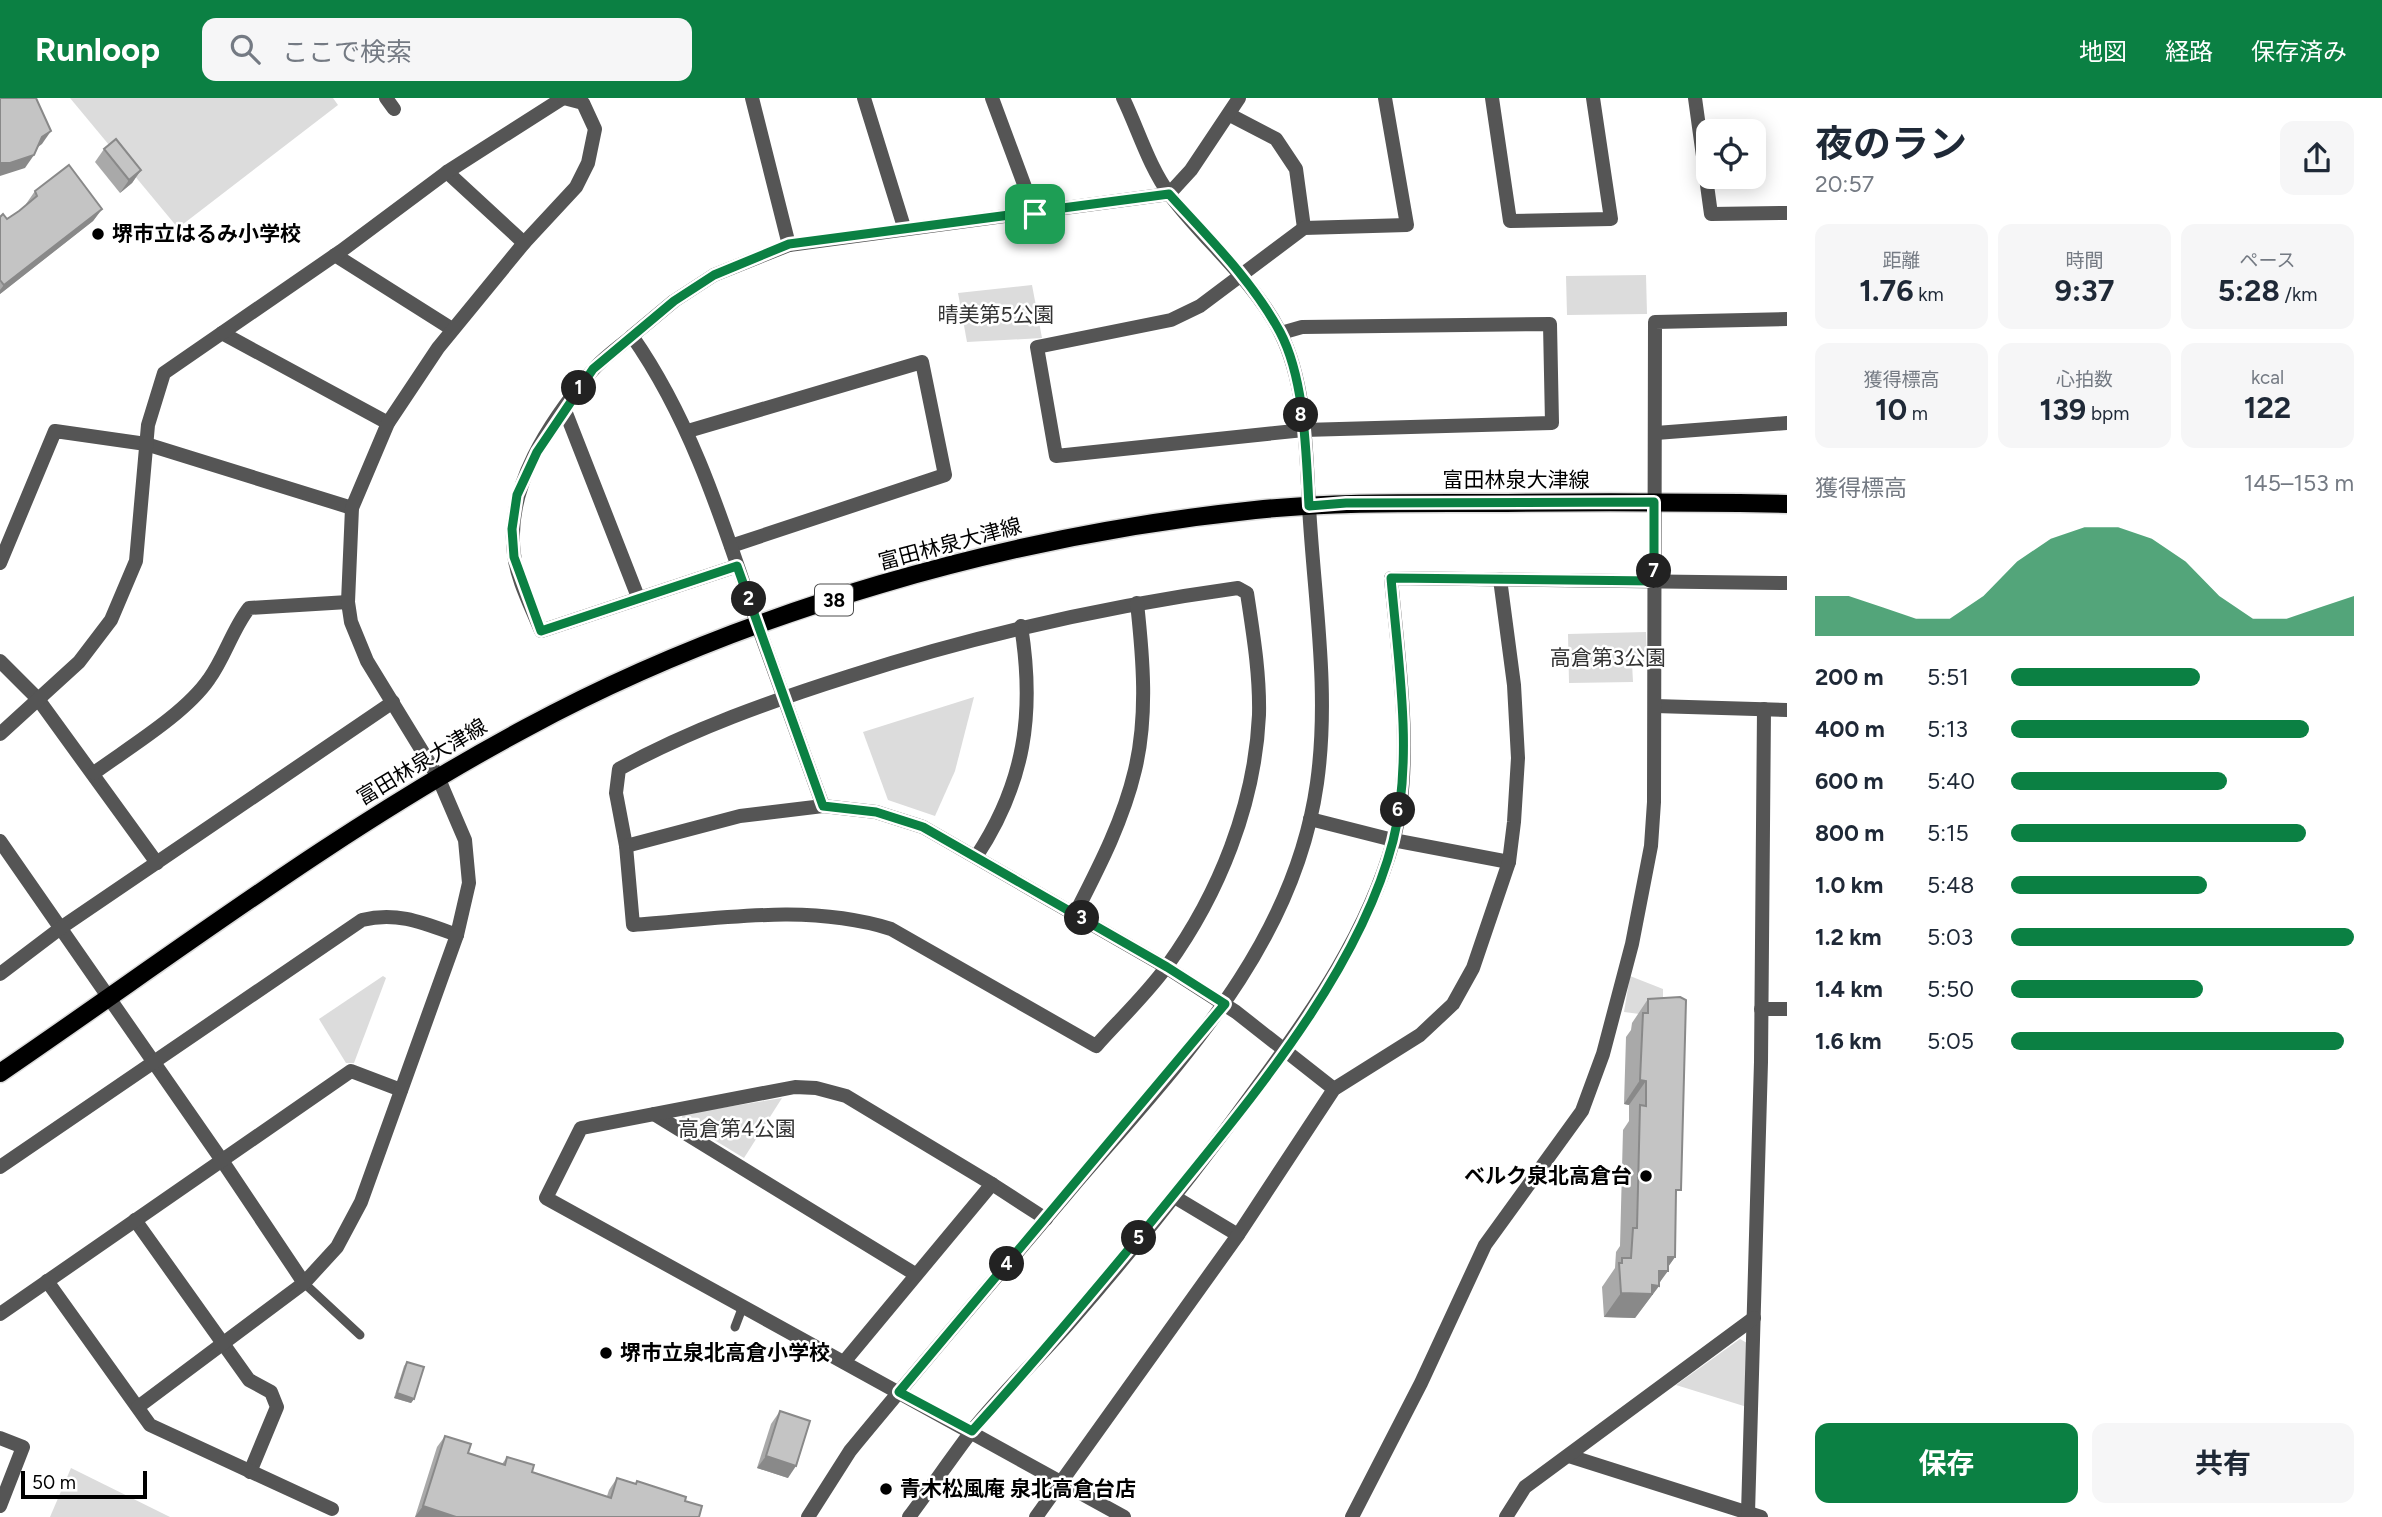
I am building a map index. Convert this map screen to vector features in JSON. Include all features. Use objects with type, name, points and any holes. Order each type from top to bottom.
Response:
[{"type":"main road","name":"富田林泉大津線","points":[[0,1073],[357,827],[438,777],[541,720],[659,665],[758,626],[950,565],[1052,542],[1168,521],[1346,503],[1787,504]]},
{"type":"street","points":[[0,734],[79,662],[111,620],[136,561],[148,425],[164,373],[335,255],[447,172],[564,98],[583,103],[595,130],[589,163],[576,187],[524,243],[452,329],[388,423],[352,508],[348,602],[351,621],[367,662],[438,777],[454,809],[469,862],[469,883],[457,935],[361,1202],[337,1247],[304,1283],[138,1408]]},
{"type":"street","points":[[752,98],[789,244]]},
{"type":"street","points":[[864,98],[904,227]]},
{"type":"street","points":[[992,98],[1035,214]]},
{"type":"street","points":[[808,1517],[850,1451],[1225,1004],[1276,918],[1310,819],[1320,758],[1323,703],[1304,430],[1296,380],[1281,333],[1241,273],[1169,194],[1123,98]]},
{"type":"street","points":[[737,566],[541,631],[514,557],[512,529],[517,495],[537,452],[564,408],[593,369],[674,301],[714,275],[789,244],[904,227],[1035,214],[1169,194],[1191,170],[1239,98]]},
{"type":"street","points":[[1281,333],[1302,327],[1550,324],[1552,423],[1304,430],[1056,456],[1037,347],[1171,320],[1200,306],[1304,228],[1407,225],[1385,98]]},
{"type":"street","points":[[1492,98],[1510,221],[1612,219],[1593,98]]},
{"type":"street","points":[[1695,98],[1710,215],[1787,213]]},
{"type":"street","points":[[1230,115],[1276,139],[1296,169],[1304,228]]},
{"type":"street","points":[[447,172],[524,243]]},
{"type":"street","points":[[335,255],[452,329]]},
{"type":"street","points":[[1352,1517],[1421,1383],[1485,1245],[1582,1111],[1599,1066],[1632,944],[1651,846],[1655,706],[1655,322],[1787,319]]},
{"type":"street","points":[[222,333],[388,423]]},
{"type":"street","points":[[632,336],[661,377],[688,432],[823,806]]},
{"type":"street","points":[[688,432],[922,362],[945,475],[731,546]]},
{"type":"street","points":[[564,408],[638,597]]},
{"type":"street","points":[[1656,433],[1787,423]]},
{"type":"street","points":[[0,563],[55,431],[146,444],[352,508]]},
{"type":"street","points":[[909,1517],[972,1431],[1073,1320],[1173,1196],[1285,1049],[1346,952],[1375,894],[1393,840],[1404,732],[1391,578],[1787,583]]},
{"type":"street","points":[[1036,1517],[1058,1482],[1238,1235],[1334,1089],[1420,1035],[1453,1004],[1473,968],[1509,862],[1518,758],[1514,685],[1500,579]]},
{"type":"street","points":[[1238,588],[1247,593],[1256,651],[1259,715],[1250,780],[1237,834],[1212,890],[1167,967],[1096,1046],[891,929],[857,918],[780,914],[633,925],[626,846],[616,793],[619,769],[662,745],[784,697],[903,659],[1021,626],[1137,603],[1238,588]]},
{"type":"street","points":[[94,773],[166,721],[209,680],[236,624],[249,608],[348,602]]},
{"type":"street","points":[[1075,914],[1115,831],[1135,769],[1142,711],[1142,652],[1137,603]]},
{"type":"street","points":[[976,857],[992,833],[1019,764],[1028,723],[1028,670],[1021,626]]},
{"type":"street","points":[[0,661],[38,699],[157,863]]},
{"type":"street","points":[[0,974],[62,927],[393,702]]},
{"type":"street","points":[[1655,706],[1787,710]]},
{"type":"street","points":[[1569,1456],[1755,1515],[1754,1318],[1764,709]]},
{"type":"street","points":[[626,846],[740,816],[823,806],[876,812],[923,827],[1167,967],[1225,1004],[1334,1089]]},
{"type":"street","points":[[1310,819],[1393,840],[1509,862]]},
{"type":"street","points":[[0,842],[222,1158],[304,1283]]},
{"type":"street","points":[[0,1167],[362,920],[383,915],[406,917],[457,935]]},
{"type":"street","points":[[1761,1009],[1787,1009]]},
{"type":"street","points":[[0,1314],[351,1071],[401,1090]]},
{"type":"street","points":[[1046,1219],[846,1096],[816,1088],[795,1087],[581,1128],[546,1198],[1124,1517]]},
{"type":"street","points":[[654,1114],[915,1274]]},
{"type":"street","points":[[844,1362],[992,1184]]},
{"type":"street","points":[[1173,1196],[1238,1235]]},
{"type":"street","points":[[135,1220],[249,1380],[271,1392],[277,1407],[273,1425],[250,1472]]},
{"type":"street","points":[[47,1281],[150,1425],[332,1509]]},
{"type":"street","points":[[1506,1517],[1525,1487],[1754,1318]]},
{"type":"street","points":[[0,1438],[23,1447],[0,1506]]},
{"type":"lane","points":[[304,1283],[360,1335]]},
{"type":"lane","points":[[735,1327],[743,1306]]},
{"type":"green space","points":[[70,98],[333,98],[338,105],[178,228]]},
{"type":"green space","points":[[1646,275],[1647,314],[1567,315],[1566,276]]},
{"type":"green space","name":"晴美第5公園","points":[[1032,285],[1042,338],[967,342],[958,293]]},
{"type":"green space","name":"高倉第3公園","points":[[1646,632],[1647,662],[1632,663],[1633,682],[1569,683],[1568,634]]},
{"type":"green space","points":[[974,697],[955,771],[935,816],[888,800],[863,732]]},
{"type":"green space","points":[[383,976],[386,978],[354,1063],[346,1063],[319,1019]]},
{"type":"green space","points":[[1630,976],[1663,989],[1663,1017],[1624,1012]]},
{"type":"green space","name":"高倉第4公園","points":[[782,1098],[744,1158],[681,1120],[683,1114]]},
{"type":"green space","points":[[1740,1339],[1747,1343],[1747,1407],[1676,1385]]},
{"type":"green space","points":[[71,1468],[170,1517],[50,1517]]},
{"type":"building","points":[[0,98],[36,98],[51,131],[42,137],[34,155],[10,163],[0,163]]},
{"type":"building","points":[[116,139],[141,170],[129,180],[104,149]]},
{"type":"building","points":[[69,165],[102,209],[4,285],[0,280],[0,217],[3,214],[7,219],[19,211],[37,196],[35,191]]},
{"type":"building","points":[[1680,997],[1686,1000],[1681,1190],[1676,1190],[1675,1257],[1668,1257],[1668,1271],[1659,1271],[1659,1286],[1652,1285],[1652,1294],[1621,1293],[1619,1263],[1622,1263],[1622,1258],[1631,1258],[1633,1228],[1637,1228],[1640,1105],[1646,1106],[1646,1081],[1640,1080],[1643,1013],[1648,1013],[1648,999]]},
{"type":"building","points":[[407,1362],[424,1367],[414,1399],[397,1393]]},
{"type":"building","points":[[780,1411],[810,1421],[796,1466],[766,1456]]},
{"type":"building","points":[[445,1436],[471,1444],[468,1453],[505,1465],[507,1457],[534,1465],[532,1472],[611,1498],[617,1478],[636,1484],[637,1481],[686,1497],[685,1501],[702,1506],[699,1517],[456,1517],[423,1506]]},
{"type":"place","name":"堺市立はるみ小学校","points":[[98,234]]},
{"type":"place","name":"ベルク泉北高倉台","points":[[1646,1176]]},
{"type":"place","name":"堺市立泉北高倉小学校","points":[[606,1353]]},
{"type":"place","name":"青木松風庵 泉北高倉台店","points":[[886,1489]]},
{"type":"route","points":[[1169,194],[1241,273],[1281,333],[1296,380],[1304,430],[1309,506],[1346,503],[1654,502],[1654,581],[1391,578],[1404,732],[1393,840],[1375,894],[1346,952],[1310,1013],[1230,1125],[1073,1320],[972,1431],[899,1392],[1184,1057],[1225,1004],[1167,967],[923,827],[876,812],[823,806],[737,566],[541,631],[514,557],[512,529],[517,495],[537,452],[564,408],[593,369],[674,301],[714,275],[789,244],[904,227],[1035,214],[1169,194]]}]
